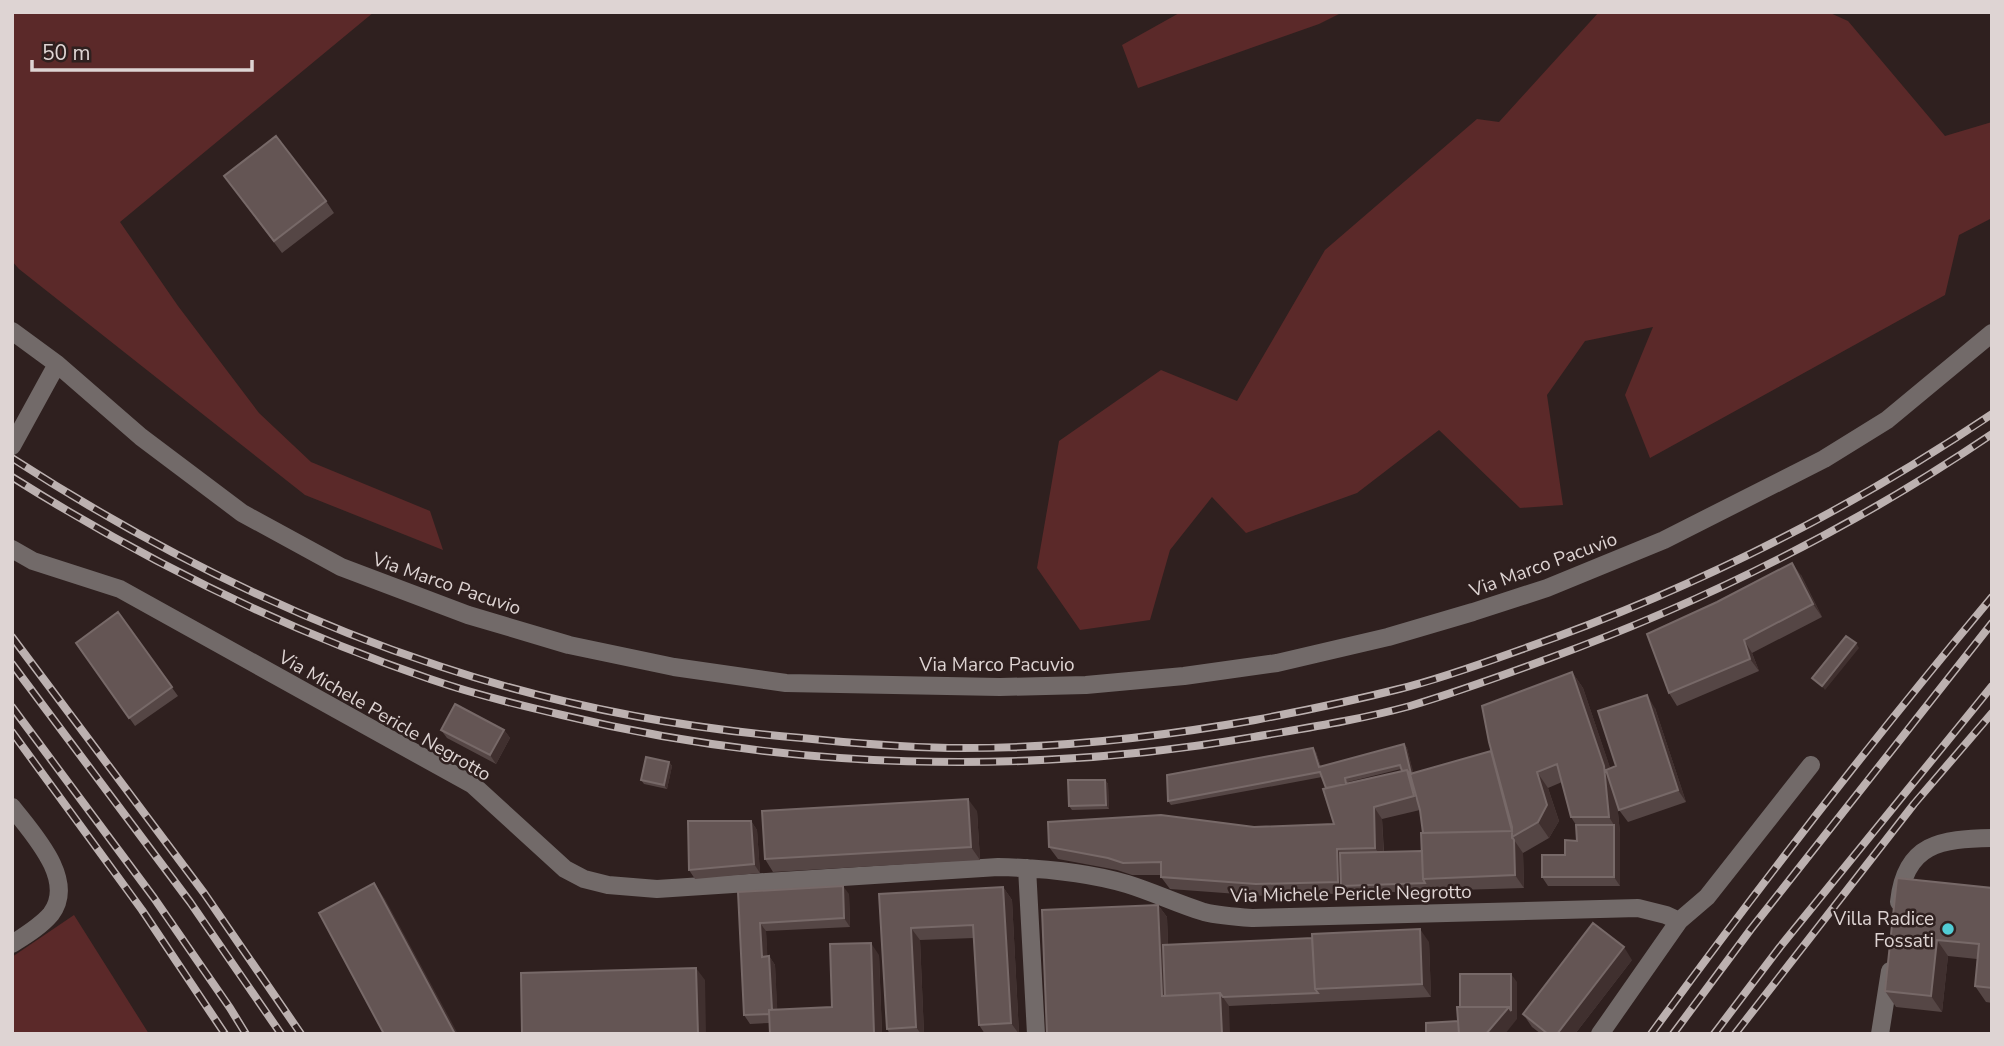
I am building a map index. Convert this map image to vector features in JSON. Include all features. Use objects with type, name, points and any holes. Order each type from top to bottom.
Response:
[{"type":"street","name":"Via Marco Pacuvio","points":[[12,331],[57,364],[141,437],[242,513],[341,567],[468,615],[569,645],[674,667],[786,684],[1000,687],[1098,684],[1278,663],[1388,637],[1547,588],[1664,540],[1824,459],[1888,420],[1992,333]]},
{"type":"street","points":[[12,446],[57,364]]},
{"type":"street","name":"Via Michele Pericle Negrotto","points":[[12,549],[33,561],[120,589],[472,785],[565,869],[584,879],[608,885],[657,890],[998,867],[1105,878],[1223,916],[1253,918],[1638,908],[1679,921]]},
{"type":"street","points":[[1600,1034],[1679,921],[1707,897],[1811,765]]},
{"type":"street","points":[[12,807],[50,857],[59,894],[54,910],[45,922],[12,944]]},
{"type":"street","points":[[1897,921],[1901,884],[1907,868],[1923,852],[1941,842],[1992,838]]},
{"type":"street","points":[[1027,868],[1036,1034]]},
{"type":"street","points":[[1880,1034],[1892,959]]},
{"type":"shaded area","points":[[12,12],[374,12],[120,222],[178,306],[259,413],[311,462],[430,511],[443,550],[305,495],[12,261]]},
{"type":"shaded area","points":[[1181,12],[1343,12],[1319,24],[1138,88],[1122,45]]},
{"type":"shaded area","points":[[1599,12],[1828,12],[1848,21],[1945,136],[1992,122],[1992,218],[1959,235],[1945,295],[1650,458],[1625,395],[1653,327],[1585,341],[1547,395],[1563,505],[1520,508],[1439,430],[1357,493],[1246,533],[1212,497],[1170,550],[1150,620],[1080,630],[1037,568],[1059,441],[1161,370],[1237,401],[1325,250],[1477,119],[1499,122]]},
{"type":"shaded area","points":[[74,915],[149,1034],[12,1034],[12,957]]},
{"type":"building","points":[[276,136],[326,201],[274,241],[224,176]]},
{"type":"building","points":[[1792,563],[1813,604],[1744,640],[1750,659],[1669,693],[1647,634]]},
{"type":"building","points":[[118,612],[172,687],[129,718],[76,643]]},
{"type":"building","points":[[1846,636],[1856,643],[1822,686],[1812,678]]},
{"type":"building","points":[[1572,672],[1604,766],[1609,817],[1571,817],[1557,764],[1537,772],[1547,805],[1538,822],[1512,837],[1512,827],[1482,706]]},
{"type":"building","points":[[1647,695],[1678,790],[1619,810],[1606,770],[1616,766],[1598,711]]},
{"type":"building","points":[[455,704],[504,730],[490,755],[441,730]]},
{"type":"building","points":[[1404,744],[1411,774],[1407,770],[1402,771],[1400,765],[1345,778],[1346,784],[1326,788],[1320,772],[1168,801],[1167,775],[1313,748],[1319,767]]},
{"type":"building","points":[[1491,751],[1512,831],[1423,833],[1410,774]]},
{"type":"building","points":[[646,757],[669,762],[664,785],[641,780]]},
{"type":"building","points":[[1407,770],[1414,796],[1374,807],[1375,848],[1337,849],[1338,882],[1256,884],[1161,877],[1161,862],[1123,863],[1049,847],[1048,822],[1161,815],[1254,827],[1334,824],[1323,789]]},
{"type":"building","points":[[1068,780],[1105,780],[1106,805],[1069,806]]},
{"type":"building","points":[[968,799],[971,847],[765,859],[762,811]]},
{"type":"building","points":[[688,821],[751,821],[754,864],[689,870]]},
{"type":"building","points":[[1576,825],[1614,825],[1614,877],[1542,877],[1542,855],[1565,855],[1565,840],[1577,841]]},
{"type":"building","points":[[1512,831],[1515,875],[1423,879],[1421,833]]},
{"type":"building","points":[[1422,851],[1425,883],[1341,886],[1340,853]]},
{"type":"building","name":"Villa Radice Fossati","points":[[1897,878],[1992,888],[1992,988],[1975,986],[1979,944],[1937,940],[1931,996],[1885,991]]},
{"type":"building","points":[[374,883],[455,1034],[384,1034],[319,913]]},
{"type":"building","points":[[843,886],[844,918],[760,923],[762,957],[769,956],[772,1010],[769,1010],[769,1014],[744,1015],[738,892]]},
{"type":"building","points":[[1003,887],[1011,1023],[979,1025],[973,925],[911,928],[916,1027],[887,1029],[879,894]]},
{"type":"building","points":[[1158,905],[1162,996],[1220,993],[1222,1034],[1047,1034],[1042,910]]},
{"type":"building","points":[[1593,923],[1624,947],[1557,1034],[1548,1034],[1523,1014]]},
{"type":"building","points":[[1420,929],[1422,984],[1315,989],[1312,934]]},
{"type":"building","points":[[1312,938],[1315,989],[1318,993],[1223,997],[1220,993],[1165,996],[1163,945]]},
{"type":"building","points":[[871,943],[874,1034],[770,1034],[769,1010],[832,1007],[830,944]]},
{"type":"building","points":[[696,968],[698,1034],[522,1034],[521,973]]},
{"type":"building","points":[[1460,974],[1511,974],[1511,1011],[1509,1007],[1460,1007]]},
{"type":"building","points":[[1457,1007],[1509,1007],[1486,1034],[1459,1034]]},
{"type":"building","points":[[1458,1021],[1459,1034],[1426,1034],[1426,1023]]},
{"type":"railway","points":[[12,458],[114,520],[219,576],[383,647],[483,680],[618,713],[710,728],[876,744],[988,748],[1103,741],[1217,726],[1363,698],[1460,671],[1644,603],[1704,576],[1822,517],[1992,414]]},
{"type":"railway","points":[[12,477],[112,537],[268,615],[375,659],[479,694],[648,733],[734,747],[820,756],[994,762],[1168,750],[1332,723],[1410,706],[1445,695],[1608,636],[1722,587],[1833,531],[1992,434]]},
{"type":"railway","points":[[1651,1034],[1818,813],[1992,597]]},
{"type":"railway","points":[[1673,1034],[1751,929],[1992,623]]},
{"type":"railway","points":[[12,637],[204,893],[301,1034]]},
{"type":"railway","points":[[12,664],[190,902],[281,1034]]},
{"type":"railway","points":[[1714,1034],[1780,947],[1992,686]]},
{"type":"railway","points":[[12,707],[154,898],[246,1034]]},
{"type":"railway","points":[[1735,1034],[1914,804],[1992,713]]},
{"type":"railway","points":[[12,732],[142,910],[225,1034]]},
{"type":"place","name":"Villa Radice Fossati","points":[[1948,929]]}]
